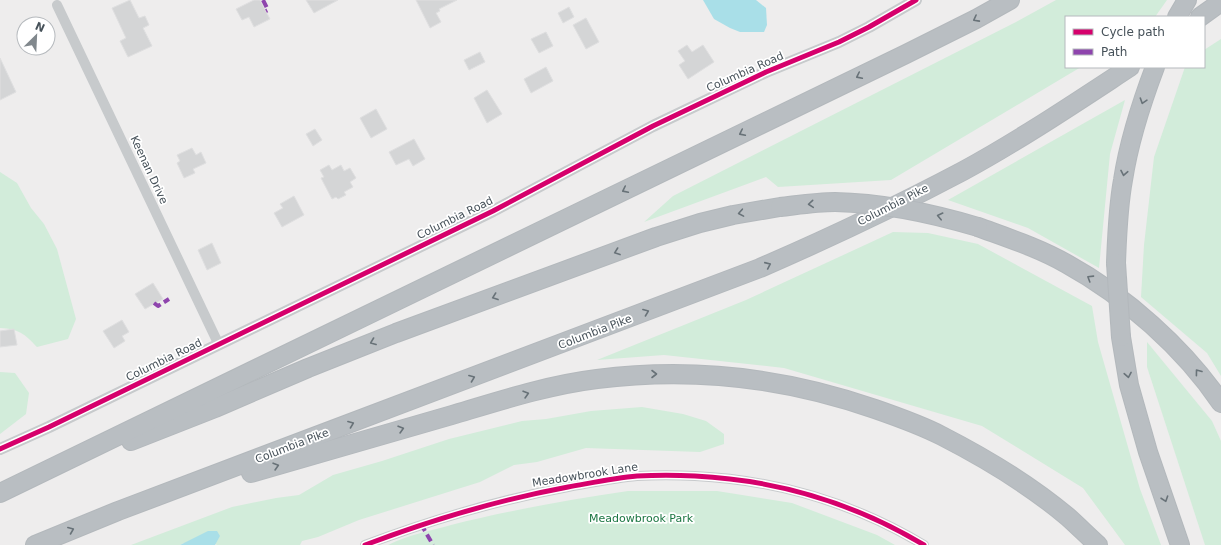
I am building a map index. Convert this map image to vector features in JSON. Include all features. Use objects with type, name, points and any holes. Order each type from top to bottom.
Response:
[{"type":"highway","points":[[0,493],[906,54],[1010,0]]},
{"type":"highway","points":[[1178,16],[1187,0]]},
{"type":"highway","points":[[1201,16],[1221,2]]},
{"type":"highway","name":"Columbia Pike","points":[[35,545],[118,511],[760,268],[820,242],[963,170],[1034,129],[1128,68]]},
{"type":"highway","points":[[1155,68],[1142,101],[1132,135],[1122,181],[1116,263],[1121,337],[1129,384],[1148,452],[1180,545]]},
{"type":"highway","points":[[0,493],[216,408],[308,368],[396,333],[648,240],[700,223],[733,215],[780,207],[833,202],[866,203],[945,217],[1027,244],[1067,264],[1105,287],[1151,324],[1194,367],[1221,403]]},
{"type":"highway","points":[[118,511],[542,389],[595,379],[641,374],[683,374],[724,376],[770,382],[818,392],[903,418],[948,439],[986,460],[1027,486],[1066,516],[1098,545]]},
{"type":"street","name":"Columbia Road","points":[[0,449],[50,427],[493,211],[652,126],[766,72],[839,42],[916,0]]},
{"type":"street","name":"Keenan Drive","points":[[57,5],[219,345]]},
{"type":"street","name":"Meadowbrook Lane","points":[[365,545],[405,529],[469,510],[532,494],[637,476],[674,475],[759,482],[791,489],[847,507],[878,520],[924,545]]},
{"type":"green space","points":[[1056,0],[1167,0],[1156,16],[1065,16],[1065,68],[1079,68],[891,180],[778,187],[766,177],[644,222],[673,196],[1016,22]]},
{"type":"green space","points":[[1221,39],[1221,376],[1207,353],[1141,297],[1144,245],[1154,157],[1185,68],[1205,68],[1205,49]]},
{"type":"green space","points":[[1125,100],[1110,154],[1099,268],[1028,228],[948,200]]},
{"type":"green space","points":[[0,172],[17,183],[31,208],[44,224],[57,249],[76,319],[68,339],[37,347],[21,333],[0,328]]},
{"type":"green space","points":[[893,232],[928,233],[978,244],[1092,306],[1098,342],[1140,489],[1161,545],[1125,545],[1083,488],[982,426],[784,368],[664,355],[597,360],[746,300]]},
{"type":"green space","points":[[1147,342],[1212,421],[1221,441],[1221,545],[1205,545],[1147,367]]},
{"type":"green space","points":[[0,372],[15,373],[29,393],[26,414],[0,434]]},
{"type":"green space","points":[[642,407],[683,414],[706,421],[724,434],[724,444],[700,452],[586,448],[537,462],[514,465],[480,482],[359,520],[318,537],[302,541],[300,545],[215,545],[217,544],[184,543],[180,545],[131,545],[232,507],[299,495],[333,475],[449,439],[522,421],[546,419],[591,411]]},
{"type":"green space","name":"Meadowbrook Park","points":[[628,491],[717,491],[792,503],[877,535],[895,545],[388,545],[403,538],[517,510]]},
{"type":"water","points":[[703,0],[756,0],[766,8],[767,25],[764,32],[740,32],[730,28],[714,19]]},
{"type":"water","points":[[208,531],[217,531],[220,536],[215,545],[180,545]]},
{"type":"building","points":[[130,0],[139,18],[145,16],[149,25],[143,28],[152,46],[128,57],[120,41],[126,38],[112,8]]},
{"type":"building","points":[[254,0],[260,0],[270,19],[254,27],[249,17],[242,20],[236,9]]},
{"type":"building","points":[[306,0],[338,0],[314,13]]},
{"type":"building","points":[[416,0],[457,0],[439,9],[440,11],[436,13],[441,22],[430,28]]},
{"type":"building","points":[[569,7],[574,17],[563,23],[558,13]]},
{"type":"building","points":[[586,18],[599,42],[586,49],[573,25]]},
{"type":"building","points":[[546,32],[553,46],[539,53],[531,39]]},
{"type":"building","points":[[687,45],[692,52],[703,45],[714,62],[688,79],[679,65],[685,61],[678,51]]},
{"type":"building","points":[[480,52],[485,62],[469,70],[464,60]]},
{"type":"building","points":[[0,58],[16,92],[0,100]]},
{"type":"building","points":[[546,67],[553,81],[531,93],[524,79]]},
{"type":"building","points":[[487,90],[502,114],[487,123],[474,98]]},
{"type":"building","points":[[376,109],[387,129],[371,138],[360,118]]},
{"type":"building","points":[[315,129],[322,140],[313,146],[306,134]]},
{"type":"building","points":[[414,139],[425,159],[413,166],[409,159],[396,165],[389,152]]},
{"type":"building","points":[[192,148],[196,155],[201,152],[206,163],[193,169],[195,173],[184,178],[177,163],[180,161],[177,155]]},
{"type":"building","points":[[329,165],[332,170],[341,165],[344,171],[350,168],[356,178],[350,182],[353,187],[344,192],[346,195],[338,199],[336,197],[332,199],[321,178],[324,177],[320,170]]},
{"type":"building","points":[[294,196],[304,215],[282,227],[274,213],[283,208],[280,204]]},
{"type":"building","points":[[212,243],[221,263],[207,270],[198,250]]},
{"type":"building","points":[[153,283],[163,299],[145,309],[135,294]]},
{"type":"building","points":[[122,320],[129,332],[122,336],[125,341],[114,348],[103,331]]},
{"type":"building","points":[[14,329],[17,345],[0,347],[0,331]]},
{"type":"marked path","points":[[263,0],[268,10],[266,11]]},
{"type":"marked path","points":[[154,303],[158,306],[169,299]]},
{"type":"marked path","points":[[421,524],[433,545]]},
{"type":"cycle path","points":[[0,449],[49,427],[493,211],[653,126],[766,72],[839,42],[916,0]]},
{"type":"cycle path","points":[[365,545],[415,527],[490,504],[542,492],[611,479],[666,475],[725,478],[814,496],[870,517],[924,545]]}]
